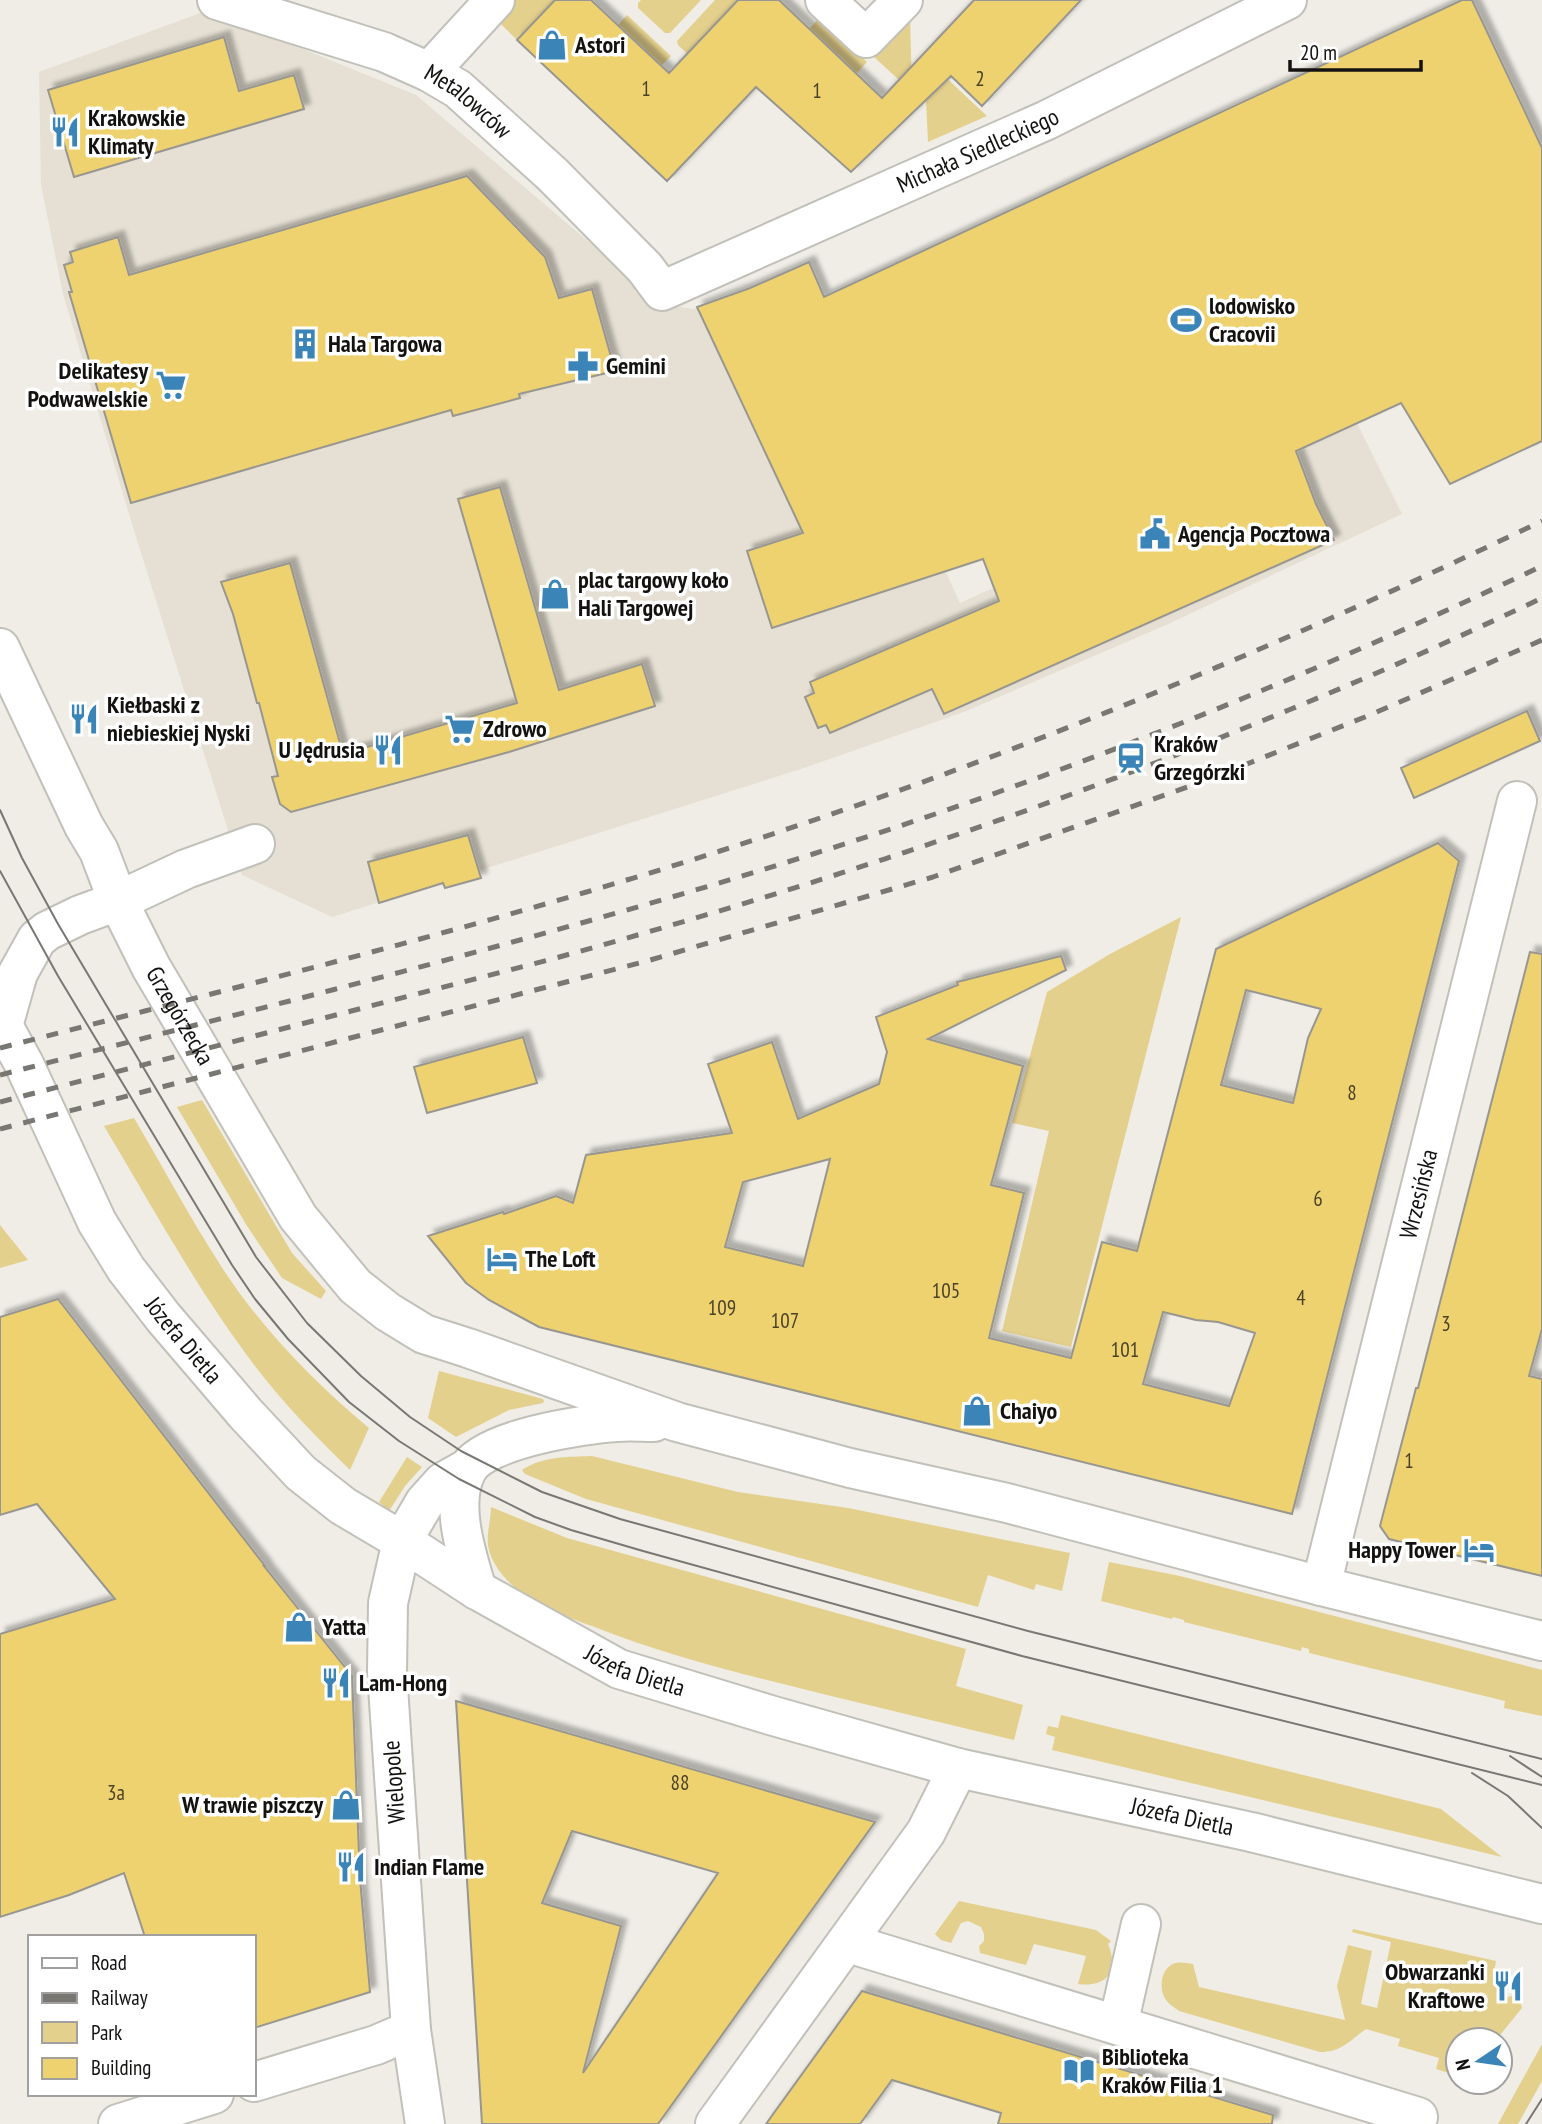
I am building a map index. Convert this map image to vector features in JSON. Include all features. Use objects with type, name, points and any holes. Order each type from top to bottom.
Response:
[{"type":"street","name":"Metalowców","points":[[217,0],[384,52],[429,72],[458,89],[542,165],[645,268],[662,290]]},
{"type":"street","points":[[429,72],[495,0]]},
{"type":"street","points":[[825,0],[866,38],[902,0]]},
{"type":"street","name":"Michała Siedleckiego","points":[[662,290],[1047,120],[1287,0]]},
{"type":"street","name":"Grzegórzecka","points":[[0,648],[99,851],[118,901],[151,967],[298,1217],[355,1286],[388,1312],[424,1334],[677,1422]]},
{"type":"street","name":"Wrzesińska","points":[[1321,1586],[1517,802]]},
{"type":"street","points":[[2,1023],[18,973],[37,939],[58,924],[118,901],[186,869],[255,844]]},
{"type":"street","name":"Józefa Dietla","points":[[2,1023],[24,1064],[97,1222],[125,1269],[163,1318],[301,1473],[343,1506],[477,1590],[619,1669],[958,1768],[1251,1832],[1542,1904]]},
{"type":"street","name":"Wielopole","points":[[425,2124],[411,2030],[387,1672],[388,1603],[402,1541],[425,1502],[443,1482],[468,1468],[476,1459],[503,1446],[547,1433],[617,1422],[677,1422]]},
{"type":"street","points":[[677,1422],[850,1468],[1020,1506],[1542,1641]]},
{"type":"street","points":[[468,1468],[463,1481],[460,1510],[464,1548],[477,1590]]},
{"type":"street","points":[[715,2124],[926,1832],[958,1768]]},
{"type":"street","points":[[1118,2025],[1140,1924]]},
{"type":"street","points":[[848,1942],[1418,2117]]},
{"type":"street","points":[[256,2081],[376,2045],[411,2030]]},
{"type":"street","points":[[118,2124],[208,2096]]},
{"type":"shaded area","name":"plac targowy koło Hali Targowej","points":[[206,11],[416,95],[662,304],[693,309],[726,303],[809,262],[816,278],[820,299],[960,603],[1357,423],[1402,514],[1166,625],[964,712],[801,769],[332,917],[242,875],[63,294],[41,185],[39,72]]},
{"type":"green space","points":[[513,0],[555,0],[517,40],[496,19]]},
{"type":"green space","points":[[641,0],[701,0],[670,33],[665,33],[638,8]]},
{"type":"green space","points":[[715,0],[738,0],[699,65],[677,41]]},
{"type":"green space","points":[[627,15],[671,56],[661,66],[618,25]]},
{"type":"green space","points":[[910,15],[912,92],[873,56]]},
{"type":"green space","points":[[820,17],[867,62],[856,74],[809,29]]},
{"type":"green space","points":[[924,57],[987,116],[928,142]]},
{"type":"green space","points":[[1181,917],[1071,1347],[1002,1331],[1049,1131],[1012,1123],[1047,992],[1110,954]]},
{"type":"green space","points":[[202,1100],[292,1253],[326,1291],[321,1299],[282,1278],[247,1226],[177,1107]]},
{"type":"green space","points":[[134,1118],[210,1248],[253,1311],[308,1372],[369,1428],[350,1470],[270,1385],[190,1271],[104,1126]]},
{"type":"green space","points":[[0,1225],[28,1260],[0,1268]]},
{"type":"green space","points":[[439,1371],[544,1401],[509,1410],[456,1437],[428,1418]]},
{"type":"green space","points":[[592,1456],[738,1492],[848,1508],[1070,1553],[1062,1591],[1036,1584],[1034,1590],[988,1575],[978,1607],[586,1499],[525,1474],[522,1470],[547,1460]]},
{"type":"green space","points":[[407,1457],[422,1467],[405,1486],[389,1511],[379,1502]]},
{"type":"green space","points":[[491,1507],[567,1538],[966,1649],[956,1686],[1023,1705],[1014,1740],[708,1665],[621,1637],[553,1611],[517,1589],[498,1569],[488,1545]]},
{"type":"green space","points":[[1109,1562],[1180,1576],[1542,1670],[1542,1716],[1504,1708],[1505,1701],[1309,1653],[1309,1649],[1302,1647],[1301,1651],[1101,1601]]},
{"type":"green space","points":[[1061,1715],[1441,1809],[1502,1857],[1052,1750],[1055,1737],[1046,1734],[1048,1726],[1058,1728]]},
{"type":"green space","points":[[959,1901],[1096,1930],[1111,1941],[1108,1944],[1111,1969],[1104,1980],[1078,1984],[1086,1956],[1034,1944],[1026,1965],[980,1953],[979,1946],[984,1941],[984,1934],[981,1927],[968,1921],[961,1923],[951,1943],[941,1940],[935,1934]]},
{"type":"green space","points":[[1353,1929],[1496,1961],[1494,1972],[1505,1998],[1518,1994],[1522,2008],[1507,2026],[1444,2026],[1444,2072],[1436,2069],[1439,2058],[1398,2046],[1400,2039],[1366,2029],[1340,2048],[1320,2052],[1179,2011],[1169,2003],[1162,1992],[1167,1968],[1176,1963],[1188,1963],[1193,1964],[1199,1987],[1345,2020],[1337,1986],[1348,1945],[1372,1951],[1361,2004],[1377,2008],[1391,1942],[1352,1932]]},
{"type":"green space","points":[[1542,2044],[1542,2081],[1518,2124],[1498,2124]]},
{"type":"building","points":[[555,0],[591,0],[669,73],[738,0],[779,0],[882,98],[974,0],[1081,0],[982,106],[951,76],[851,172],[756,87],[667,181],[517,40]]},
{"type":"building","name":"lodowisko Cracovii","points":[[1462,0],[1472,0],[1542,148],[1542,441],[1450,484],[1401,403],[1296,451],[1316,504],[1334,540],[944,714],[932,689],[830,733],[826,725],[818,728],[805,697],[814,693],[810,682],[999,601],[983,559],[772,628],[747,551],[803,533],[697,307],[750,288],[809,262],[824,297]]},
{"type":"building","points":[[224,37],[239,91],[294,75],[304,109],[74,177],[48,90]]},
{"type":"building","name":"Hala Targowa","points":[[467,176],[545,257],[559,298],[592,289],[615,371],[519,394],[520,398],[453,416],[451,410],[131,503],[69,292],[72,292],[64,265],[73,262],[70,252],[118,237],[129,275]]},
{"type":"building","points":[[500,487],[559,690],[642,664],[655,706],[509,752],[291,812],[280,804],[272,777],[278,776],[259,703],[221,582],[290,563],[343,754],[517,703],[458,499]]},
{"type":"building","points":[[1527,711],[1540,741],[1414,798],[1401,768]]},
{"type":"building","points":[[468,835],[481,878],[445,888],[443,883],[379,903],[368,862]]},
{"type":"building","points":[[1438,843],[1459,861],[1292,1514],[539,1327],[489,1300],[466,1283],[428,1236],[556,1196],[573,1203],[586,1155],[732,1133],[708,1064],[772,1042],[798,1119],[879,1084],[887,1052],[876,1017],[958,985],[957,982],[1061,956],[1066,970],[928,1039],[1023,1066],[991,1185],[1024,1193],[989,1338],[1071,1358],[1102,1242],[1137,1251],[1216,949]],"holes":[[[1246,990],[1321,1009],[1308,1038],[1293,1103],[1221,1085]],[[830,1159],[803,1266],[725,1247],[743,1182]],[[1163,1312],[1218,1322],[1255,1333],[1229,1406],[1143,1384]]]},
{"type":"building","points":[[1530,952],[1542,954],[1542,1329],[1529,1376],[1542,1379],[1542,1576],[1389,1539],[1380,1526]]},
{"type":"building","points":[[523,1037],[537,1083],[427,1113],[414,1067]]},
{"type":"building","points":[[58,1299],[352,1676],[360,1879],[370,1992],[256,2027],[256,1935],[144,1935],[124,1873],[69,1895],[0,1917],[0,1634],[115,1599],[37,1504],[0,1515],[0,1317]]},
{"type":"building","points":[[456,1701],[875,1822],[658,2124],[482,2124]],"holes":[[[572,1831],[718,1873],[583,2073],[621,1926],[542,1903]]]},
{"type":"building","points":[[862,1991],[1273,2115],[1272,2124],[998,2124],[1001,2113],[892,2080],[860,2124],[766,2124]]},
{"type":"tram line","points":[[0,810],[22,858],[58,924],[256,1257],[307,1323],[361,1376],[410,1417],[461,1451],[542,1492],[620,1519],[1028,1631],[1542,1759]]},
{"type":"tram line","points":[[0,871],[58,976],[255,1299],[288,1339],[349,1402],[399,1441],[459,1479],[535,1517],[643,1551],[1022,1656],[1542,1785]]},
{"type":"tram line","points":[[1510,1756],[1542,1777]]},
{"type":"tram line","points":[[1472,1773],[1508,1796],[1542,1828]]},
{"type":"tram line","points":[[1526,2124],[1542,2099]]},
{"type":"railway","points":[[0,1048],[541,905],[631,879],[825,816],[1034,741],[1137,700],[1341,614],[1542,521]]},
{"type":"railway","points":[[0,1075],[510,943],[712,885],[906,824],[1182,723],[1364,647],[1542,566]]},
{"type":"railway","points":[[0,1102],[552,959],[805,885],[930,844],[1178,754],[1301,705],[1542,598]]},
{"type":"railway","points":[[0,1129],[647,961],[933,877],[1199,783],[1370,715],[1542,640]]},
{"type":"place","name":"Astori","points":[[552,45]]},
{"type":"place","name":"Krakowskie Klimaty","points":[[65,132]]},
{"type":"place","name":"lodowisko Cracovii","points":[[1186,320]]},
{"type":"place","name":"Hala Targowa","points":[[305,344]]},
{"type":"place","name":"Gemini","points":[[583,366]]},
{"type":"place","name":"Delikatesy Podwawelskie","points":[[171,385]]},
{"type":"place","name":"Agencja Pocztowa","points":[[1155,534]]},
{"type":"place","name":"plac targowy koło Hali Targowej","points":[[555,594]]},
{"type":"place","name":"Kiełbaski z niebieskiej Nyski","points":[[84,719]]},
{"type":"place","name":"Zdrowo","points":[[460,729]]},
{"type":"place","name":"U Jędrusia","points":[[388,750]]},
{"type":"place","name":"Kraków Grzegórzki","points":[[1131,758]]},
{"type":"place","name":"The Loft","points":[[502,1259]]},
{"type":"place","name":"Chaiyo","points":[[977,1411]]},
{"type":"place","name":"Happy Tower","points":[[1479,1550]]},
{"type":"place","name":"Yatta","points":[[299,1627]]},
{"type":"place","name":"Lam-Hong","points":[[336,1683]]},
{"type":"place","name":"W trawie piszczy","points":[[346,1805]]},
{"type":"place","name":"Indian Flame","points":[[351,1867]]},
{"type":"place","name":"Obwarzanki Kraftowe","points":[[1508,1986]]},
{"type":"place","name":"Biblioteka Kraków Filia 1","points":[[1079,2071]]}]
